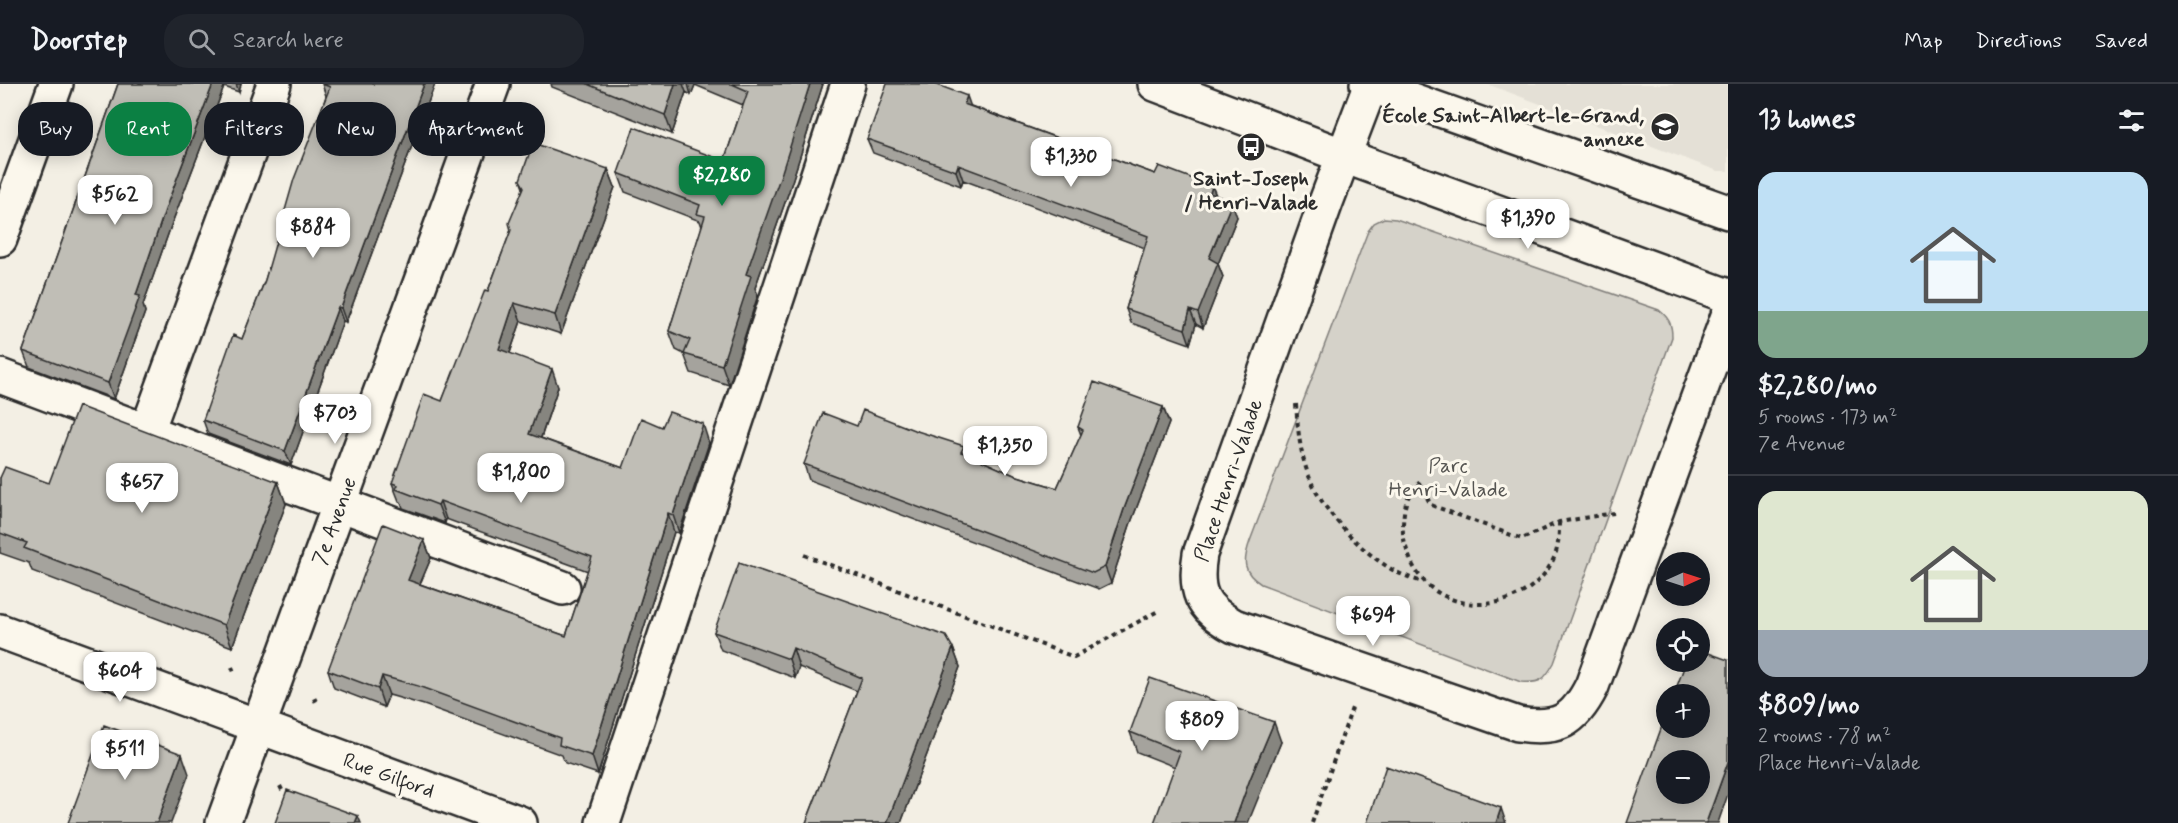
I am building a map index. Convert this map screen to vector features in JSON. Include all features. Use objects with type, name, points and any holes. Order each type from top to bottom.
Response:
[{"type":"street","points":[[0,239],[56,84]]},
{"type":"street","points":[[147,431],[274,84]]},
{"type":"street","name":"7e Avenue","points":[[224,823],[493,84]]},
{"type":"street","points":[[603,823],[848,84]]},
{"type":"street","points":[[1155,84],[1344,156],[1728,296]]},
{"type":"street","points":[[1370,84],[1728,212]]},
{"type":"street","name":"Place Henri-Valade","points":[[1370,84],[1200,554],[1196,574],[1199,592],[1207,608],[1219,618],[1234,626],[1518,724],[1539,727],[1554,725],[1565,720],[1582,706],[1592,686],[1728,316]]},
{"type":"street","points":[[0,376],[563,588]]},
{"type":"street","points":[[0,631],[258,728]]},
{"type":"street","name":"Rue Gilford","points":[[258,728],[519,823]]},
{"type":"path","points":[[1296,404],[1300,448],[1311,483],[1326,507],[1369,553],[1389,568],[1424,582],[1444,597],[1468,604],[1493,604],[1516,597],[1537,582],[1552,562],[1560,538],[1559,522]]},
{"type":"path","points":[[1424,582],[1412,566],[1402,536],[1405,507],[1410,492],[1419,483],[1431,505],[1522,539],[1559,522],[1614,513]]},
{"type":"path","points":[[804,555],[1074,657],[1158,611]]},
{"type":"path","points":[[313,701],[319,698]]},
{"type":"path","points":[[1312,823],[1352,708]]},
{"type":"shaded area","name":"École Saint-Albert-le-Grand, annexe","points":[[1487,84],[1728,84],[1728,171],[1718,171]]},
{"type":"green space","name":"Parc Henri-Valade","points":[[1384,218],[1396,219],[1659,310],[1671,325],[1672,337],[1554,663],[1545,677],[1538,681],[1521,682],[1261,584],[1247,570],[1245,560],[1250,541],[1368,231],[1374,223]]},
{"type":"building","points":[[118,84],[213,84],[206,102],[204,102],[192,139],[192,102],[112,102]]},
{"type":"building","points":[[322,84],[424,84],[417,102],[408,102],[408,127],[285,451],[203,420],[233,335],[242,339],[265,280],[294,179],[316,123],[316,156],[396,156],[396,102],[324,102],[330,87]]},
{"type":"building","points":[[587,84],[675,84],[665,115]]},
{"type":"building","points":[[732,84],[810,84],[746,274],[751,276],[722,365],[684,354],[690,340],[669,331],[705,216],[697,214],[700,205],[618,173],[634,127],[724,161],[748,91]]},
{"type":"building","points":[[887,84],[935,84],[967,96],[964,104],[1155,174],[1159,166],[1212,186],[1210,193],[1232,202],[1209,258],[1218,263],[1198,313],[1190,310],[1185,329],[1126,309],[1148,236],[958,165],[956,171],[867,139]]},
{"type":"building","points":[[105,121],[105,156],[185,156],[136,295],[140,296],[108,383],[23,351]]},
{"type":"building","points":[[545,147],[608,169],[555,315],[514,303],[499,349],[552,369],[529,434],[623,468],[641,418],[662,427],[669,412],[703,424],[673,515],[668,513],[592,756],[559,745],[560,738],[418,686],[382,676],[378,689],[328,670],[383,524],[424,540],[408,580],[566,636],[592,557],[440,501],[438,505],[396,489],[398,485],[392,483],[424,394],[442,401],[511,230],[509,223],[524,187],[520,180],[528,156],[545,156]]},
{"type":"building","points":[[1094,382],[1163,407],[1124,509],[1105,567],[1093,573],[804,464],[823,413],[857,426],[863,410],[964,446],[961,452],[983,459],[982,461],[1014,475],[1057,488],[1083,430],[1078,427]]},
{"type":"building","points":[[78,406],[278,482],[224,625],[24,548],[27,543],[0,533],[0,478],[5,467],[49,483]]},
{"type":"building","points":[[739,563],[946,636],[953,648],[887,823],[806,823],[862,678],[793,648],[789,659],[714,632]]},
{"type":"building","points":[[1710,654],[1728,660],[1728,762],[1706,823],[1627,823],[1658,738],[1710,738],[1710,684],[1678,684],[1682,672],[1710,672]]},
{"type":"building","points":[[1150,678],[1274,722],[1234,823],[1154,823],[1180,752],[1130,732]]},
{"type":"building","points":[[104,725],[182,754],[157,823],[68,823]]},
{"type":"building","points":[[1386,766],[1501,808],[1496,823],[1367,823]]},
{"type":"building","points":[[287,790],[358,816],[355,823],[275,823]]},
{"type":"place","name":"École Saint-Albert-le-Grand, annexe","points":[[1665,127]]},
{"type":"place","name":"Saint-Joseph / Henri-Valade","points":[[1251,147]]}]
